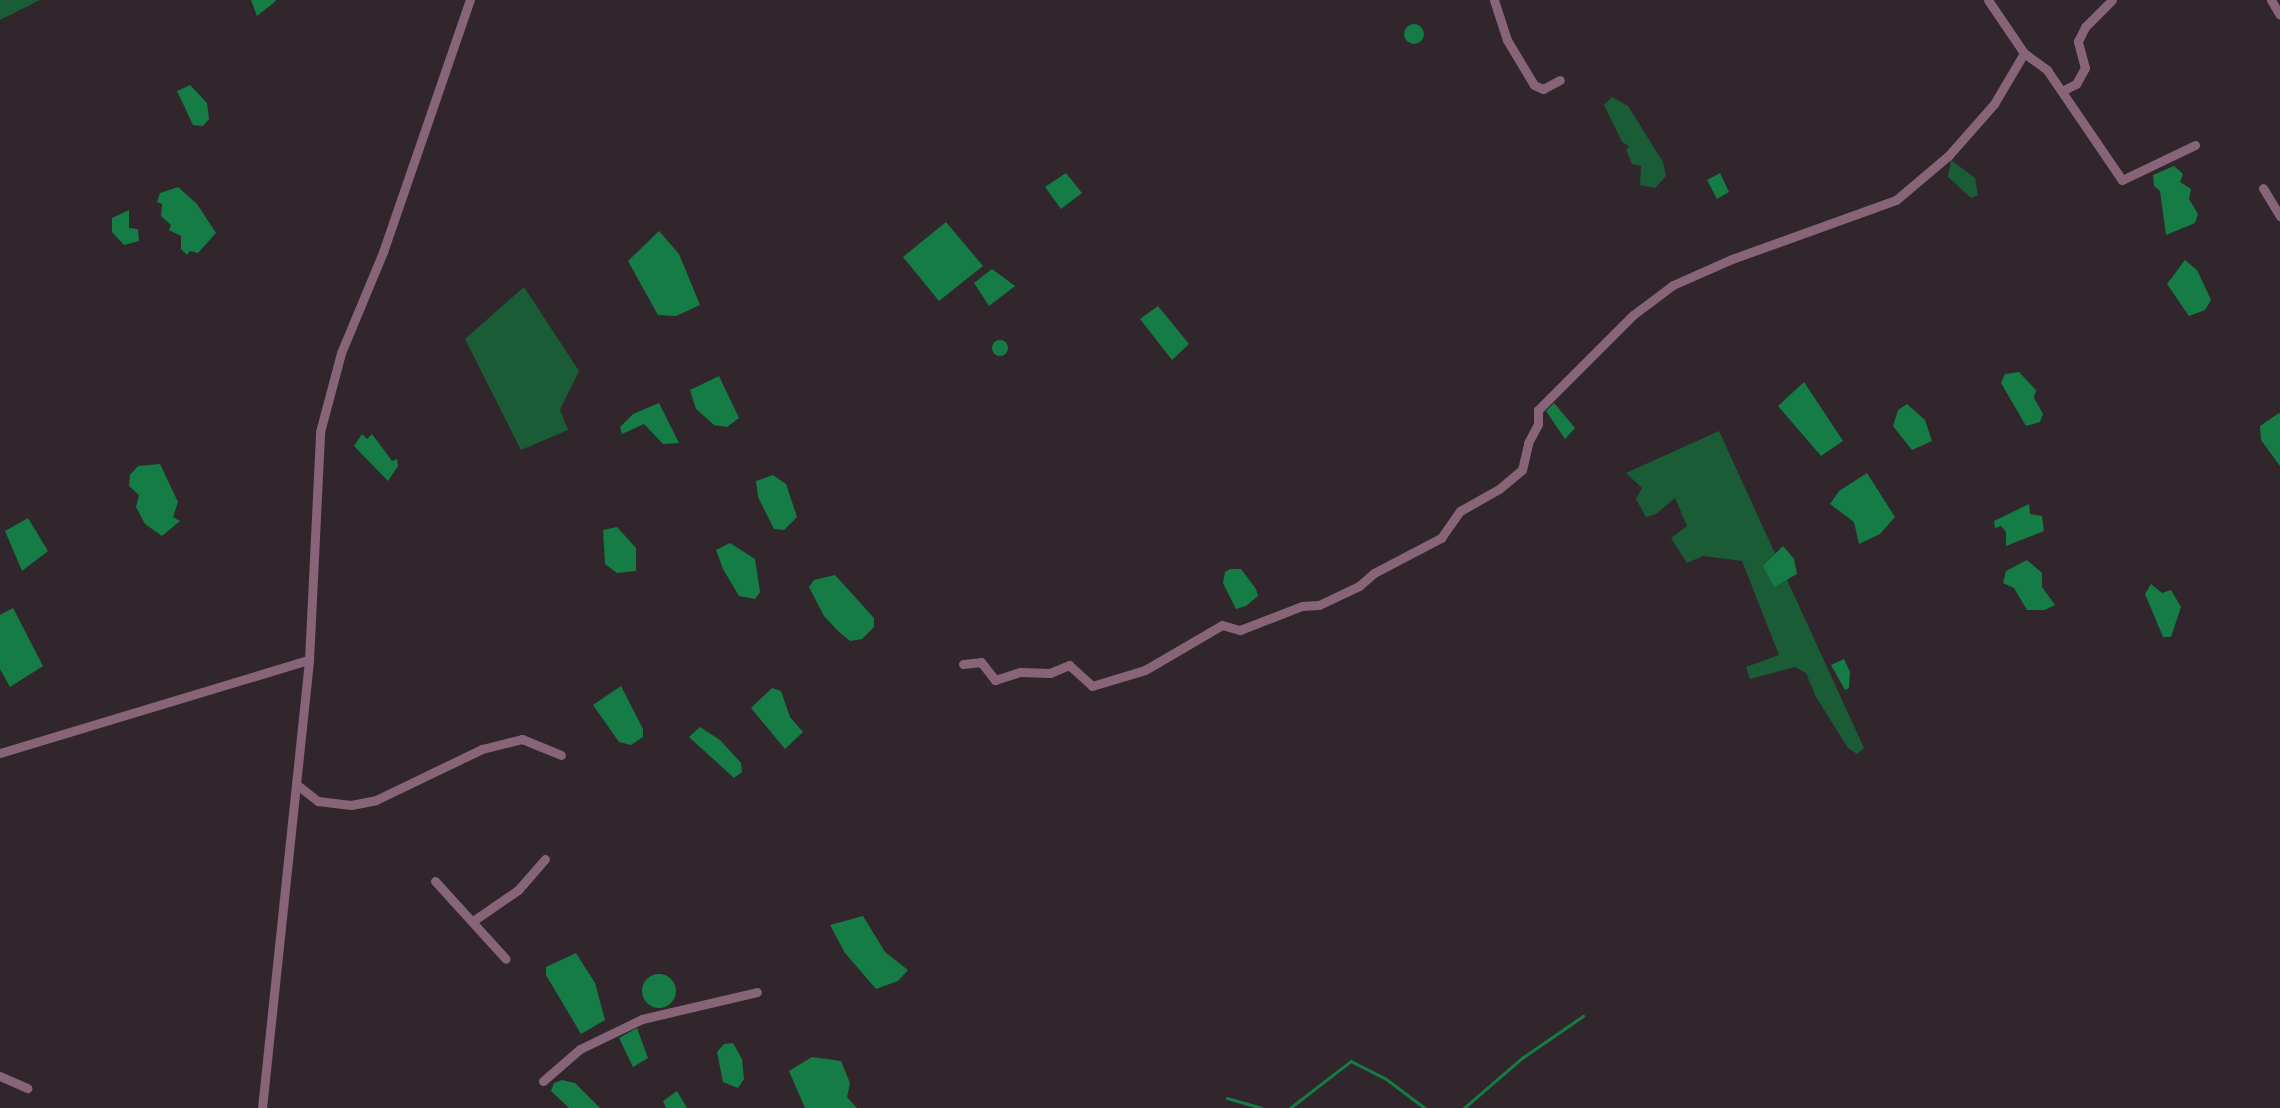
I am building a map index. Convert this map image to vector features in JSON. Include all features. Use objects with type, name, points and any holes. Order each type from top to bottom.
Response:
[{"type":"street","points":[[262,1108],[309,660],[320,432],[341,353],[383,252],[470,0]]},
{"type":"street","points":[[1494,0],[1507,40],[1534,85],[1543,89],[1560,80]]},
{"type":"street","points":[[1987,0],[2024,53],[2047,70],[2122,180],[2195,145]]},
{"type":"street","points":[[2062,91],[2076,84],[2085,68],[2078,41],[2085,27],[2112,0]]},
{"type":"street","points":[[2271,0],[2280,15]]},
{"type":"street","points":[[963,664],[981,662],[995,680],[1020,672],[1050,673],[1069,665],[1092,686],[1145,670],[1214,628],[1240,630],[1302,606],[1319,605],[1359,586],[1374,573],[1441,538],[1460,511],[1499,489],[1522,470],[1528,443],[1538,424],[1538,410],[1633,315],[1673,285],[1732,259],[1896,200],[1949,155],[1985,114],[2024,53]]},
{"type":"street","points":[[2263,188],[2280,216]]},
{"type":"street","points":[[0,753],[309,660]]},
{"type":"street","points":[[296,784],[318,801],[351,804],[376,800],[482,749],[523,739],[561,754]]},
{"type":"street","points":[[473,921],[518,890],[545,859]]},
{"type":"street","points":[[435,881],[506,959]]},
{"type":"street","points":[[543,1080],[580,1049],[642,1019],[757,992]]},
{"type":"street","points":[[0,1076],[27,1088]]},
{"type":"shaded area","points":[[0,0],[40,0],[0,20]]},
{"type":"shaded area","points":[[251,0],[275,0],[276,1],[257,16]]},
{"type":"shaded area","points":[[1414,24],[1421,27],[1424,34],[1421,41],[1414,44],[1407,41],[1404,34],[1407,27]]},
{"type":"shaded area","points":[[190,85],[207,103],[209,119],[203,126],[193,125],[177,91]]},
{"type":"shaded area","points":[[1612,97],[1628,106],[1663,162],[1666,176],[1655,188],[1640,185],[1641,166],[1632,164],[1626,150],[1629,146],[1622,142],[1604,105]]},
{"type":"shaded area","points":[[1951,160],[1975,178],[1978,195],[1971,198],[1948,177]]},
{"type":"shaded area","points":[[2174,166],[2183,174],[2180,182],[2191,189],[2189,199],[2198,214],[2195,223],[2166,235],[2160,191],[2154,186],[2153,175]]},
{"type":"shaded area","points":[[1066,173],[1082,193],[1061,209],[1045,187]]},
{"type":"shaded area","points":[[1720,173],[1729,192],[1717,199],[1707,180]]},
{"type":"shaded area","points":[[178,187],[197,204],[216,233],[198,253],[190,251],[187,255],[181,249],[181,236],[169,230],[171,225],[161,216],[162,204],[157,202],[160,193]]},
{"type":"shaded area","points":[[129,210],[129,228],[138,229],[139,241],[124,245],[112,232],[112,218]]},
{"type":"shaded area","points":[[946,222],[983,266],[939,301],[903,257]]},
{"type":"shaded area","points":[[659,231],[679,254],[700,305],[676,316],[658,315],[628,261]]},
{"type":"shaded area","points":[[2185,260],[2197,270],[2211,300],[2205,310],[2189,316],[2167,284]]},
{"type":"shaded area","points":[[992,269],[1015,286],[989,306],[974,283]]},
{"type":"shaded area","points":[[524,287],[579,371],[560,410],[568,430],[521,450],[465,339]]},
{"type":"shaded area","points":[[1158,306],[1189,344],[1172,360],[1140,319]]},
{"type":"shaded area","points":[[1000,340],[1006,342],[1006,354],[1000,356],[994,354],[992,348],[994,342]]},
{"type":"shaded area","points":[[2019,372],[2036,390],[2034,398],[2043,414],[2040,422],[2026,426],[2001,383],[2005,374]]},
{"type":"shaded area","points":[[719,376],[739,418],[727,427],[714,425],[696,409],[690,390]]},
{"type":"shaded area","points":[[1804,382],[1843,441],[1821,456],[1778,406]]},
{"type":"shaded area","points":[[659,403],[679,443],[663,444],[644,424],[622,434],[620,427],[633,414]]},
{"type":"shaded area","points":[[1554,403],[1575,428],[1565,439],[1546,411]]},
{"type":"shaded area","points":[[1907,404],[1925,420],[1932,441],[1912,450],[1893,426],[1898,410]]},
{"type":"shaded area","points":[[2279,413],[2280,466],[2261,440],[2260,426]]},
{"type":"shaded area","points":[[1719,431],[1864,748],[1857,754],[1848,748],[1816,697],[1806,673],[1795,667],[1750,679],[1746,667],[1779,655],[1742,561],[1703,556],[1687,563],[1671,538],[1687,526],[1675,498],[1656,514],[1646,517],[1636,499],[1642,488],[1626,473]]},
{"type":"shaded area","points":[[362,434],[367,439],[372,434],[392,461],[397,459],[398,466],[388,481],[354,446]]},
{"type":"shaded area","points":[[160,464],[178,502],[173,517],[180,521],[162,536],[145,524],[136,507],[139,495],[129,486],[130,475],[138,466]]},
{"type":"shaded area","points":[[1867,473],[1895,517],[1880,534],[1859,544],[1854,522],[1830,504],[1839,491]]},
{"type":"shaded area","points":[[773,475],[786,484],[797,517],[784,530],[774,529],[758,497],[756,481]]},
{"type":"shaded area","points":[[2029,504],[2030,514],[2042,516],[2044,531],[2006,546],[2006,532],[2001,526],[1995,528],[1994,521]]},
{"type":"shaded area","points":[[28,518],[48,551],[22,571],[5,531]]},
{"type":"shaded area","points":[[617,527],[636,548],[636,571],[617,573],[605,564],[603,530]]},
{"type":"shaded area","points":[[730,543],[755,559],[760,592],[755,599],[739,596],[723,569],[716,550]]},
{"type":"shaded area","points":[[1783,546],[1794,559],[1797,574],[1774,587],[1763,566]]},
{"type":"shaded area","points":[[2027,560],[2042,573],[2042,587],[2055,605],[2045,610],[2027,610],[2014,588],[2003,583],[2006,571]]},
{"type":"shaded area","points":[[1241,569],[1258,596],[1246,606],[1236,609],[1223,583],[1225,572]]},
{"type":"shaded area","points":[[835,575],[874,618],[874,627],[862,639],[850,641],[838,631],[824,616],[809,587],[814,580]]},
{"type":"shaded area","points":[[2151,584],[2162,593],[2171,590],[2181,607],[2171,637],[2163,637],[2145,594]]},
{"type":"shaded area","points":[[13,608],[43,666],[10,687],[0,669],[0,615]]},
{"type":"shaded area","points":[[1844,659],[1850,672],[1849,688],[1845,690],[1831,665]]},
{"type":"shaded area","points":[[621,686],[643,729],[643,737],[631,745],[619,742],[593,705]]},
{"type":"shaded area","points":[[772,688],[781,691],[790,717],[803,732],[785,749],[751,708]]},
{"type":"shaded area","points":[[700,727],[720,740],[741,763],[742,772],[734,778],[689,737]]},
{"type":"shaded area","points":[[863,916],[885,952],[908,970],[898,981],[876,989],[845,953],[830,925]]},
{"type":"shaded area","points":[[576,953],[595,983],[605,1020],[581,1034],[546,975],[546,967]]},
{"type":"shaded area","points":[[659,974],[671,979],[676,991],[671,1003],[659,1008],[647,1003],[642,991],[647,979]]},
{"type":"shaded area","points":[[637,1028],[648,1058],[633,1067],[619,1038]]},
{"type":"shaded area","points":[[733,1043],[742,1059],[744,1079],[738,1088],[723,1082],[717,1052],[724,1044]]},
{"type":"shaded area","points":[[812,1057],[841,1061],[850,1083],[847,1097],[857,1108],[805,1108],[789,1071]]},
{"type":"shaded area","points":[[562,1080],[575,1083],[600,1108],[569,1108],[551,1091],[554,1083]]},
{"type":"shaded area","points":[[677,1091],[687,1108],[666,1108],[663,1101]]},
{"type":"waterway","points":[[1464,1108],[1522,1058],[1583,1016]]},
{"type":"waterway","points":[[1290,1108],[1351,1061],[1385,1078],[1425,1108]]},
{"type":"waterway","points":[[1227,1098],[1262,1108]]}]
